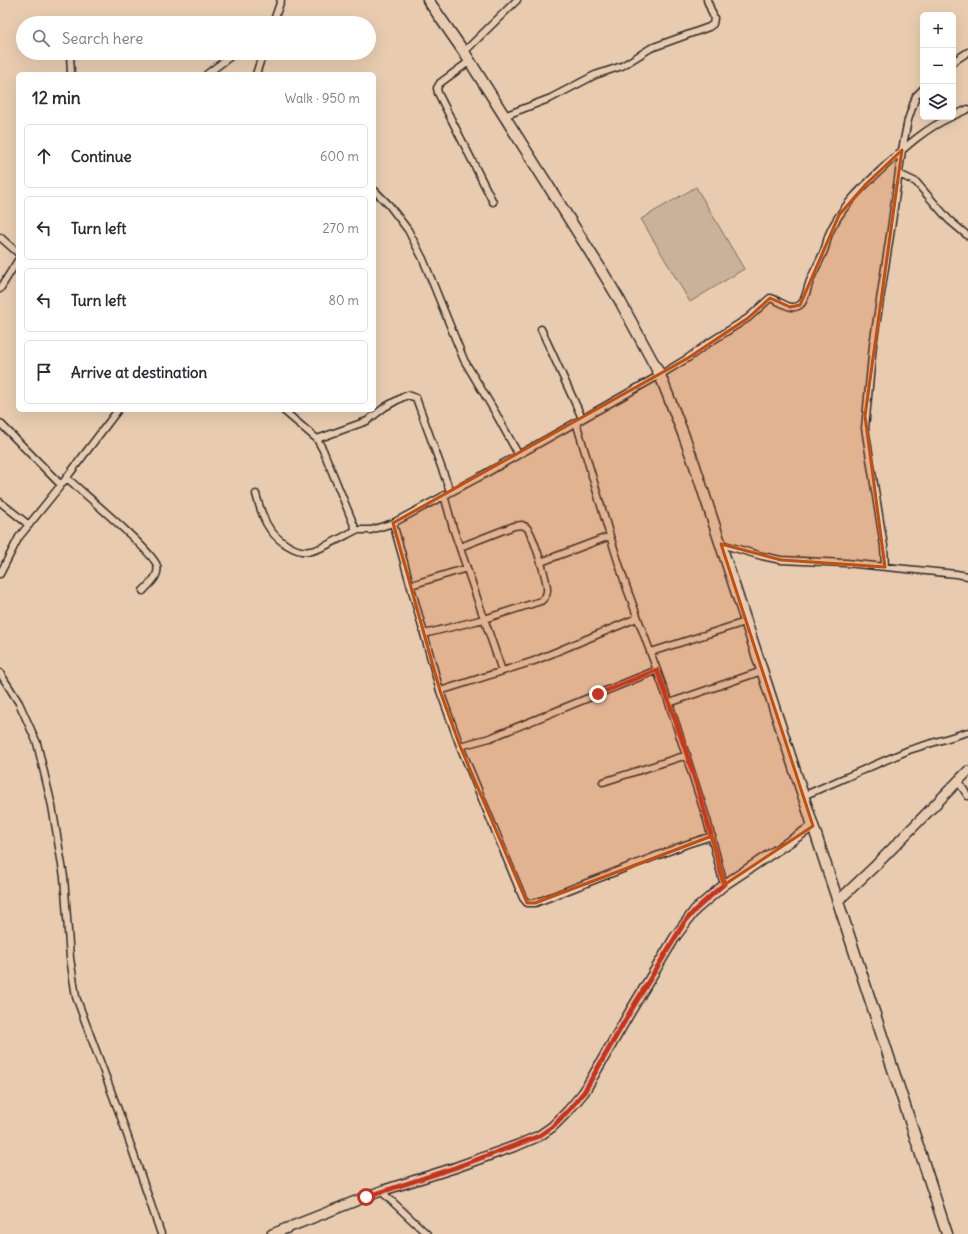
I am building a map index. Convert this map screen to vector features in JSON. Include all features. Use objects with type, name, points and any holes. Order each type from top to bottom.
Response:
[{"type":"main road","points":[[428,0],[470,61],[616,295],[660,375],[684,436],[721,544],[745,622],[814,826],[947,1234]]},
{"type":"street","points":[[275,16],[281,0]]},
{"type":"street","points":[[464,52],[517,0]]},
{"type":"street","points":[[504,116],[551,98],[595,75],[622,66],[651,48],[709,27],[713,24],[714,18],[707,0]]},
{"type":"street","points":[[956,60],[968,52]]},
{"type":"street","points":[[70,60],[71,72]]},
{"type":"street","points":[[210,72],[226,60]]},
{"type":"street","points":[[258,72],[261,60]]},
{"type":"street","points":[[470,61],[440,83],[437,88],[493,202]]},
{"type":"street","points":[[885,567],[884,546],[865,428],[865,416],[873,345],[902,150],[908,120],[916,96],[920,92]]},
{"type":"street","points":[[956,115],[968,109]]},
{"type":"street","points":[[256,494],[260,510],[270,531],[279,540],[294,549],[303,552],[312,551],[356,530],[371,530],[393,523],[450,491],[481,476],[660,375],[737,325],[770,298],[790,307],[800,305],[805,297],[829,235],[839,216],[866,184],[902,150],[933,126],[946,120]]},
{"type":"street","points":[[899,174],[916,182],[949,220],[968,236]]},
{"type":"street","points":[[376,194],[389,205],[408,230],[423,260],[464,360],[518,454]]},
{"type":"street","points":[[0,238],[16,251]]},
{"type":"street","points":[[0,288],[16,263]]},
{"type":"street","points":[[541,329],[582,418]]},
{"type":"street","points":[[317,439],[367,421],[385,407],[403,397],[408,395],[412,396],[416,398],[450,491]]},
{"type":"street","points":[[0,574],[19,537],[67,478],[116,412]]},
{"type":"street","points":[[285,412],[317,439],[356,530]]},
{"type":"street","points":[[576,422],[610,536],[637,618],[651,652],[687,755],[712,836],[724,884]]},
{"type":"street","points":[[0,423],[61,485]]},
{"type":"street","points":[[67,478],[153,558],[158,566],[157,575],[143,592]]},
{"type":"street","points":[[444,495],[502,672]]},
{"type":"street","points":[[0,502],[29,525]]},
{"type":"street","points":[[393,523],[440,691],[460,746],[523,898],[527,903],[535,903],[712,836]]},
{"type":"street","points":[[424,634],[484,619],[541,601],[546,597],[548,591],[540,562],[527,528],[522,525],[490,535],[460,547]]},
{"type":"street","points":[[540,562],[610,536]]},
{"type":"street","points":[[721,544],[781,560],[846,563],[968,576]]},
{"type":"street","points":[[411,585],[467,568]]},
{"type":"street","points":[[440,691],[502,672],[553,654],[637,618]]},
{"type":"street","points":[[651,652],[745,622]]},
{"type":"street","points":[[460,746],[490,738],[657,670]]},
{"type":"street","points":[[669,703],[762,671]]},
{"type":"street","points":[[0,673],[19,703],[36,743],[52,806],[64,877],[71,964],[76,997],[123,1123],[161,1234]]},
{"type":"street","points":[[803,796],[909,750],[968,732]]},
{"type":"street","points":[[603,782],[687,755]]},
{"type":"street","points":[[838,901],[876,865],[968,771]]},
{"type":"street","points":[[958,781],[968,796]]},
{"type":"street","points":[[272,1234],[381,1191],[454,1168],[512,1147],[539,1136],[552,1127],[584,1092],[684,923],[695,910],[724,884],[814,826]]},
{"type":"street","points":[[381,1191],[427,1234]]},
{"type":"highlighted area","points":[[902,150],[865,416],[885,567],[781,560],[721,544],[813,826],[724,885],[712,836],[535,903],[527,903],[460,746],[440,691],[393,523],[688,358],[748,318],[770,298],[790,307],[800,305],[839,215],[866,184]]},
{"type":"shaded area","points":[[696,187],[744,269],[690,302],[641,219]]},
{"type":"route","points":[[366,1197],[454,1168],[508,1148],[539,1136],[552,1127],[584,1092],[684,923],[695,910],[724,884],[707,820],[687,755],[657,670],[598,694]]}]
